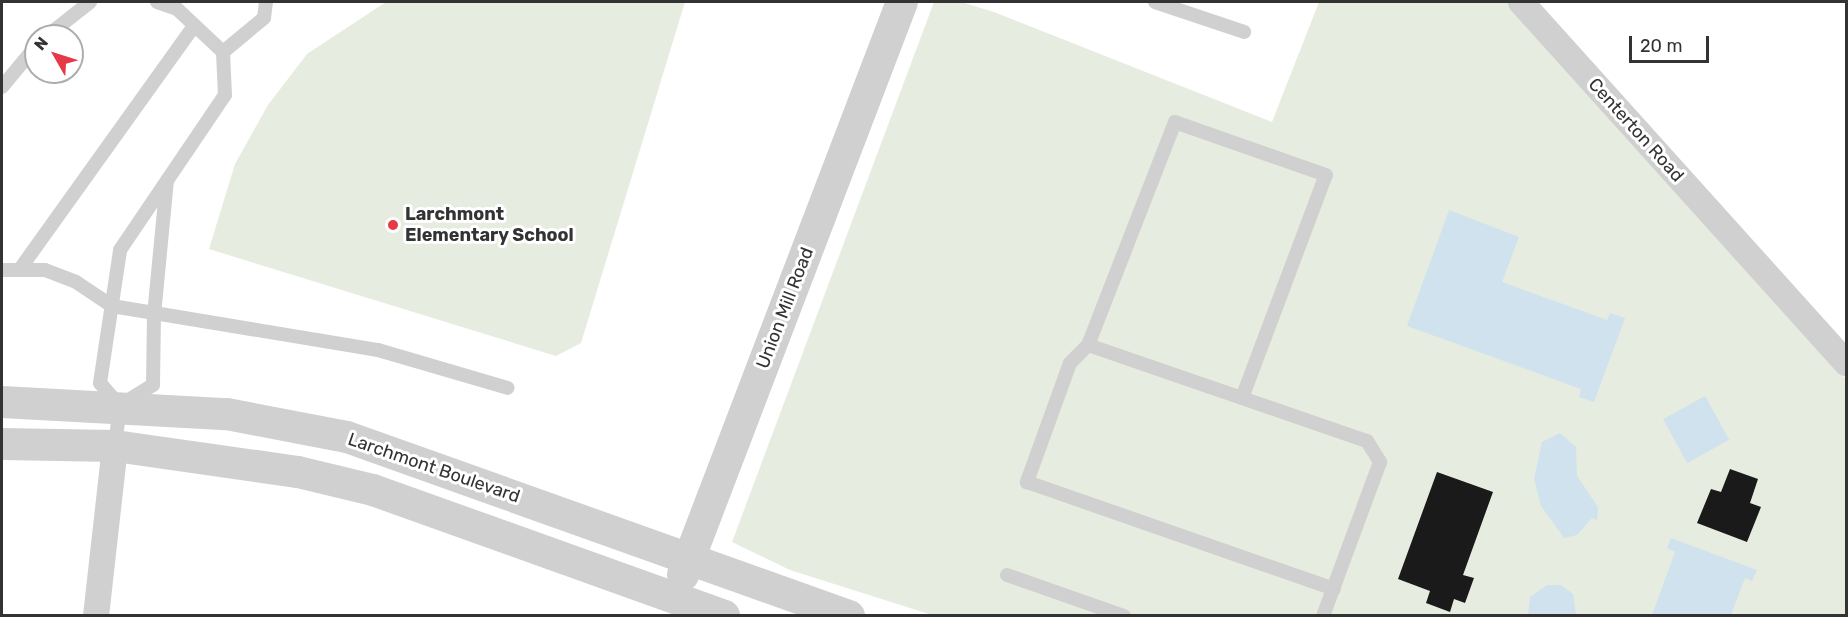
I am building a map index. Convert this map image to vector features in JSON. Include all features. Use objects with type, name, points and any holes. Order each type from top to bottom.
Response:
[{"type":"street","name":"Union Mill Road","points":[[672,607],[902,2]]},
{"type":"street","name":"Centerton Road","points":[[1521,2],[1846,363]]},
{"type":"street","name":"Larchmont Boulevard","points":[[2,402],[120,405],[227,414],[347,437],[690,556],[849,615]]},
{"type":"street","points":[[2,444],[115,446],[256,464],[373,490],[672,607],[724,615]]},
{"type":"street","points":[[96,615],[115,446]]},
{"type":"lane","points":[[62,24],[90,2]]},
{"type":"lane","points":[[115,446],[120,405],[100,383],[120,250],[225,95],[223,52],[177,9],[158,2]]},
{"type":"lane","points":[[223,52],[264,18],[266,2]]},
{"type":"lane","points":[[1155,2],[1244,32]]},
{"type":"lane","points":[[20,269],[194,26]]},
{"type":"lane","points":[[2,87],[24,60]]},
{"type":"lane","points":[[1242,398],[1326,175],[1175,122],[1088,345],[1070,363],[1027,482],[1334,590]]},
{"type":"lane","points":[[120,405],[153,385],[154,315],[167,179]]},
{"type":"lane","points":[[2,270],[45,270],[76,282],[112,306],[154,315],[200,317],[378,350],[508,388]]},
{"type":"lane","points":[[1088,345],[1367,441],[1380,462],[1323,615]]},
{"type":"lane","points":[[1007,575],[1124,615]]},
{"type":"shaded area","points":[[386,2],[685,2],[581,343],[556,356],[209,249],[235,164],[268,105],[307,54]]},
{"type":"shaded area","points":[[934,2],[961,2],[994,12],[1272,122],[1319,2],[1514,2],[1846,379],[1846,615],[932,615],[790,570],[732,542]]},
{"type":"water","points":[[1449,210],[1519,237],[1502,282],[1607,320],[1610,313],[1625,318],[1594,402],[1579,397],[1581,389],[1407,326]]},
{"type":"water","points":[[1705,396],[1729,440],[1687,463],[1663,419]]},
{"type":"water","points":[[1560,433],[1576,447],[1577,476],[1598,507],[1597,520],[1592,518],[1577,535],[1564,538],[1541,506],[1534,479],[1542,442]]},
{"type":"water","points":[[1671,538],[1757,570],[1752,581],[1745,578],[1731,615],[1652,615],[1675,552],[1667,548]]},
{"type":"water","points":[[1547,585],[1561,585],[1573,594],[1576,615],[1528,615],[1530,597]]},
{"type":"building","points":[[1730,469],[1758,479],[1750,503],[1761,507],[1747,542],[1697,523],[1711,489],[1721,492]]},
{"type":"building","points":[[1437,472],[1493,492],[1463,575],[1474,578],[1465,603],[1454,599],[1450,612],[1426,603],[1430,591],[1398,579]]},
{"type":"place","name":"Larchmont Elementary School","points":[[393,225]]}]
